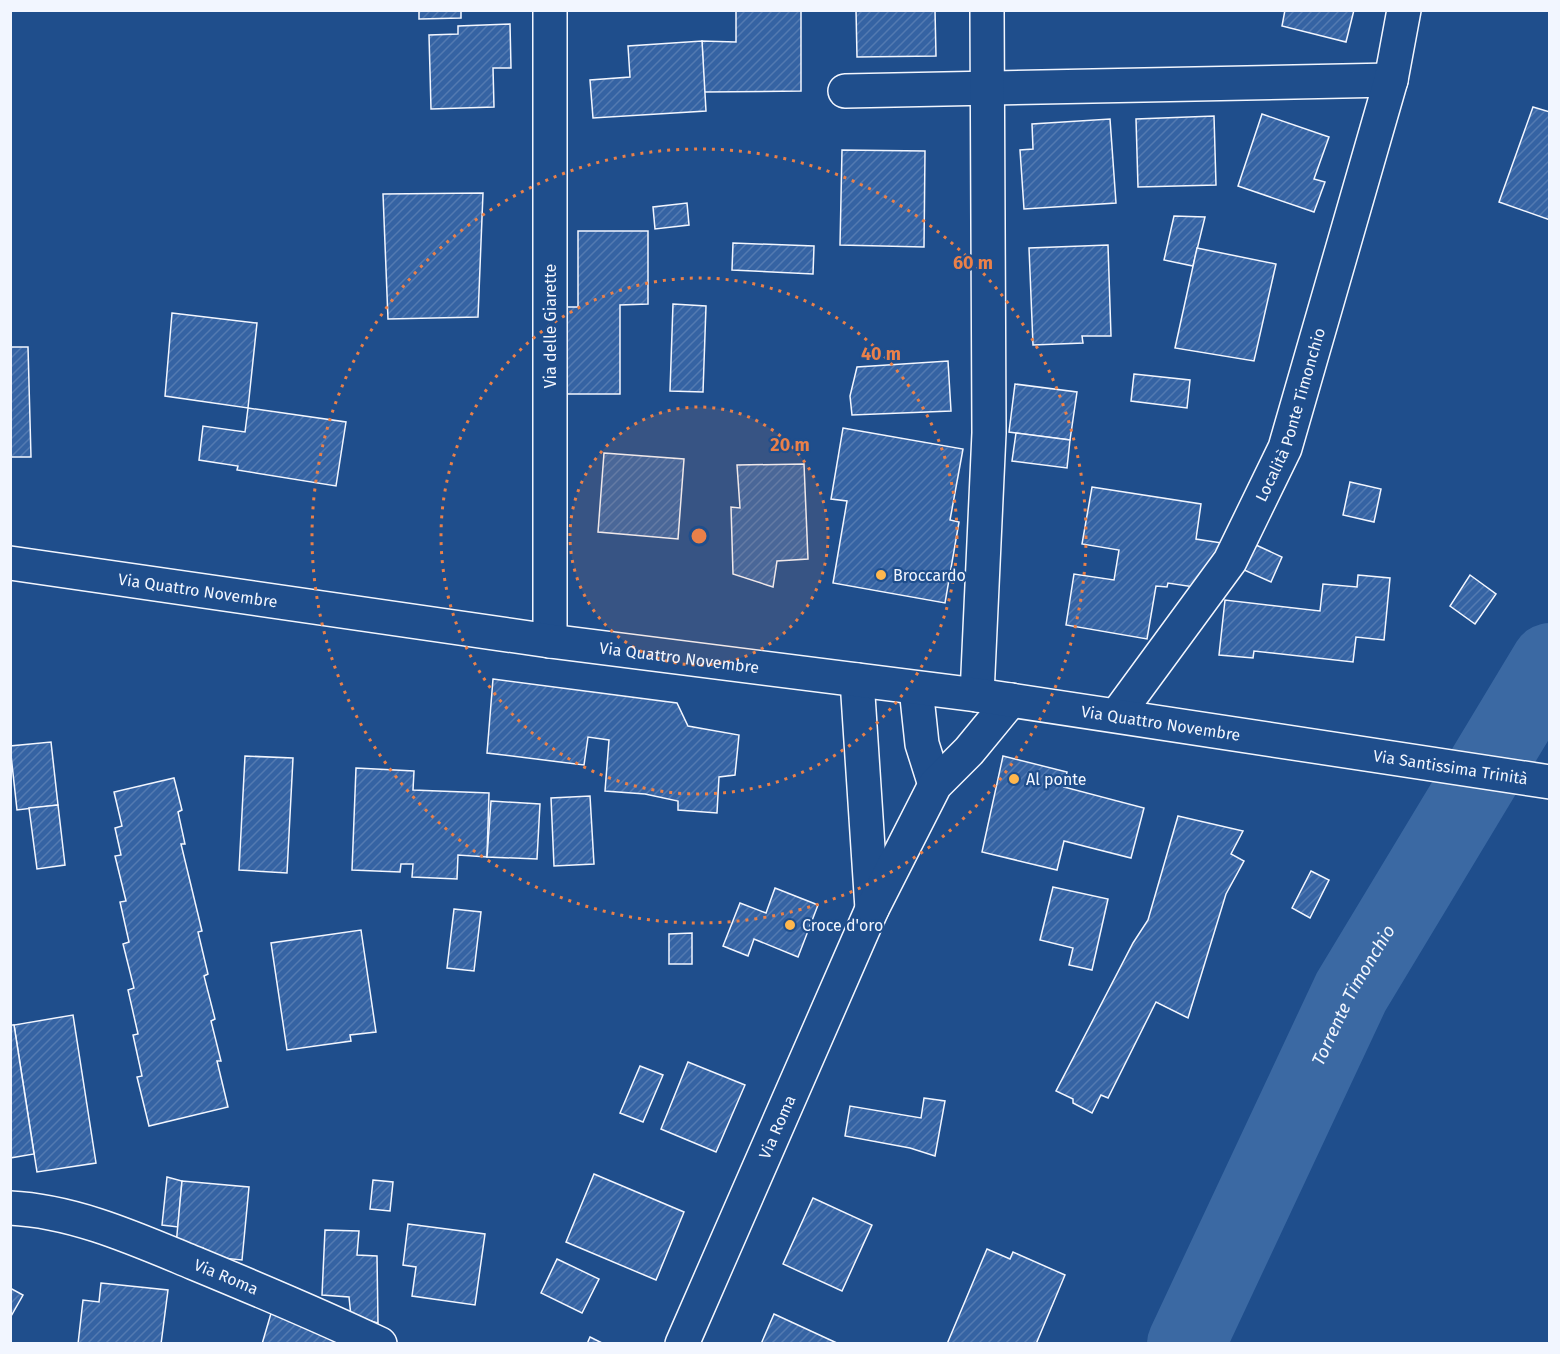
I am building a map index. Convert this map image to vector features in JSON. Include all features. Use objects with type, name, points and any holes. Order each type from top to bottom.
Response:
[{"type":"street","name":"Via delle Giarette","points":[[550,10],[550,641]]},
{"type":"street","points":[[977,695],[989,433],[987,10]]},
{"type":"street","name":"Località Ponte Timonchio","points":[[1117,715],[1230,561],[1285,448],[1391,80],[1404,10]]},
{"type":"street","points":[[845,91],[988,90],[1391,80]]},
{"type":"street","name":"Via Quattro Novembre","points":[[10,563],[550,641],[977,695],[1351,752]]},
{"type":"street","name":"Via Roma","points":[[857,680],[872,909]]},
{"type":"street","points":[[916,688],[922,744],[935,785]]},
{"type":"street","name":"Via Roma","points":[[682,1344],[872,909],[935,785],[969,751],[1011,700]]},
{"type":"street","name":"Via Santissima Trinità","points":[[1351,752],[1550,782]]},
{"type":"street","name":"Via Roma","points":[[10,1208],[70,1218],[119,1232],[307,1309],[380,1344]]},
{"type":"building","points":[[419,10],[461,10],[461,18],[419,19]]},
{"type":"building","points":[[736,10],[801,10],[801,91],[704,92],[702,41],[736,42]]},
{"type":"building","points":[[856,10],[935,10],[936,56],[857,57]]},
{"type":"building","points":[[1285,10],[1354,10],[1346,42],[1282,26]]},
{"type":"building","points":[[510,24],[511,68],[493,68],[494,107],[431,109],[429,35],[458,34],[458,26]]},
{"type":"building","points":[[702,41],[706,111],[593,118],[590,80],[630,77],[628,46]]},
{"type":"building","points":[[1533,107],[1550,112],[1550,220],[1499,202]]},
{"type":"building","points":[[1262,114],[1329,137],[1314,179],[1325,182],[1314,212],[1238,186]]},
{"type":"building","points":[[1214,116],[1216,185],[1138,187],[1136,119]]},
{"type":"building","points":[[1110,119],[1116,203],[1024,209],[1020,150],[1033,149],[1032,124]]},
{"type":"building","points":[[842,150],[925,151],[924,247],[840,245]]},
{"type":"building","points":[[483,193],[478,317],[388,319],[383,194]]},
{"type":"building","points":[[687,203],[689,225],[655,229],[653,207]]},
{"type":"building","points":[[1174,216],[1205,217],[1193,266],[1164,260]]},
{"type":"building","points":[[578,231],[648,231],[648,304],[620,305],[620,394],[563,394],[563,307],[578,307]]},
{"type":"building","points":[[733,243],[814,246],[813,274],[732,270]]},
{"type":"building","points":[[1108,245],[1111,336],[1082,336],[1083,343],[1033,345],[1029,248]]},
{"type":"building","points":[[1197,248],[1276,264],[1254,361],[1175,348]]},
{"type":"building","points":[[673,304],[706,306],[703,392],[670,391]]},
{"type":"building","points":[[172,313],[257,323],[248,408],[165,396]]},
{"type":"building","points":[[10,347],[28,347],[31,457],[10,457]]},
{"type":"building","points":[[948,361],[951,411],[852,415],[850,396],[857,367]]},
{"type":"building","points":[[1134,374],[1190,380],[1187,408],[1131,401]]},
{"type":"building","points":[[1015,384],[1077,392],[1070,440],[1009,432]]},
{"type":"building","points":[[248,408],[346,422],[336,486],[237,470],[238,466],[199,460],[203,426],[245,432]]},
{"type":"building","points":[[843,428],[963,449],[950,520],[959,522],[945,603],[833,583],[847,501],[831,499]]},
{"type":"building","points":[[1016,433],[1070,440],[1067,468],[1012,461]]},
{"type":"building","points":[[604,453],[684,459],[678,539],[598,532]]},
{"type":"building","points":[[804,464],[808,559],[777,561],[773,587],[733,574],[731,507],[740,508],[737,465]]},
{"type":"building","points":[[1350,482],[1381,489],[1374,522],[1343,515]]},
{"type":"building","points":[[1092,487],[1201,504],[1196,539],[1222,543],[1194,587],[1168,583],[1167,587],[1156,586],[1147,639],[1066,625],[1074,574],[1114,580],[1119,550],[1082,544]]},
{"type":"building","points":[[1256,545],[1282,557],[1271,582],[1244,570]]},
{"type":"building","points":[[1358,575],[1390,578],[1384,640],[1356,637],[1353,662],[1254,651],[1253,658],[1219,655],[1225,600],[1320,611],[1323,584],[1357,587]]},
{"type":"building","points":[[1470,575],[1496,594],[1475,624],[1450,606]]},
{"type":"building","points":[[493,679],[677,703],[688,726],[739,735],[735,775],[719,777],[717,813],[678,810],[678,801],[645,794],[605,791],[609,740],[588,737],[584,765],[487,753]]},
{"type":"building","points":[[51,742],[58,805],[17,810],[10,746]]},
{"type":"building","points":[[245,756],[293,758],[287,873],[239,870]]},
{"type":"building","points":[[1003,756],[1067,772],[1064,787],[1144,808],[1131,858],[1064,841],[1057,870],[982,852]]},
{"type":"building","points":[[356,768],[414,771],[413,790],[489,793],[487,857],[458,855],[457,879],[412,877],[413,864],[401,864],[400,872],[352,870]]},
{"type":"building","points":[[174,778],[182,810],[178,812],[185,844],[181,844],[202,931],[198,932],[208,974],[204,976],[215,1019],[211,1021],[221,1061],[217,1061],[228,1107],[149,1126],[137,1077],[142,1076],[133,1035],[138,1034],[128,990],[134,988],[123,944],[129,942],[120,902],[126,901],[115,856],[121,855],[115,828],[122,826],[114,792]]},
{"type":"building","points":[[590,796],[594,864],[554,866],[551,798]]},
{"type":"building","points":[[491,801],[540,804],[537,859],[487,857]]},
{"type":"building","points":[[58,805],[65,865],[37,869],[29,808]]},
{"type":"building","points":[[1178,816],[1243,831],[1231,854],[1244,861],[1226,894],[1188,1018],[1156,1002],[1108,1098],[1101,1095],[1092,1113],[1073,1103],[1073,1099],[1056,1091],[1133,943],[1148,920]]},
{"type":"building","points":[[1311,871],[1329,880],[1310,918],[1292,908]]},
{"type":"building","points":[[1053,887],[1108,899],[1092,970],[1069,965],[1073,948],[1040,940]]},
{"type":"building","points":[[775,888],[818,905],[798,957],[754,939],[748,956],[723,946],[740,903],[766,913]]},
{"type":"building","points":[[454,909],[481,912],[474,971],[447,968]]},
{"type":"building","points":[[361,930],[376,1032],[350,1035],[351,1041],[287,1050],[271,943]]},
{"type":"building","points":[[692,933],[692,964],[669,964],[669,934]]},
{"type":"building","points":[[73,1015],[96,1163],[37,1172],[14,1025]]},
{"type":"building","points":[[10,1025],[14,1025],[34,1154],[10,1158]]},
{"type":"building","points":[[688,1062],[745,1085],[716,1152],[661,1129]]},
{"type":"building","points":[[640,1066],[663,1075],[643,1122],[620,1113]]},
{"type":"building","points":[[924,1098],[945,1101],[935,1156],[910,1148],[845,1136],[850,1106],[921,1118]]},
{"type":"building","points":[[594,1174],[684,1212],[656,1280],[566,1242]]},
{"type":"building","points":[[167,1177],[182,1181],[178,1227],[162,1225]]},
{"type":"building","points":[[373,1180],[393,1182],[390,1211],[370,1209]]},
{"type":"building","points":[[182,1181],[249,1187],[242,1260],[202,1256],[203,1248],[176,1245]]},
{"type":"building","points":[[813,1198],[872,1225],[842,1291],[783,1264]]},
{"type":"building","points":[[408,1224],[485,1234],[475,1305],[412,1296],[416,1267],[403,1265]]},
{"type":"building","points":[[325,1230],[359,1231],[357,1255],[377,1256],[378,1323],[351,1316],[349,1297],[322,1295]]},
{"type":"building","points":[[987,1249],[1010,1259],[1013,1252],[1065,1275],[1036,1344],[947,1344]]},
{"type":"building","points":[[557,1259],[599,1279],[582,1313],[541,1293]]},
{"type":"building","points":[[101,1283],[168,1290],[161,1344],[78,1344],[83,1300],[99,1302]]},
{"type":"building","points":[[10,1288],[23,1295],[10,1318]]},
{"type":"building","points":[[272,1310],[341,1344],[262,1344]]},
{"type":"building","points":[[774,1314],[839,1344],[761,1344]]},
{"type":"building","points":[[590,1337],[604,1344],[587,1344]]},
{"type":"waterway","name":"Torrente Timonchio","points":[[1186,1344],[1351,992],[1550,662]]},
{"type":"place","name":"Broccardo","points":[[881,575]]},
{"type":"place","name":"Al ponte","points":[[1014,779]]},
{"type":"place","name":"Croce d'oro","points":[[790,925]]}]
